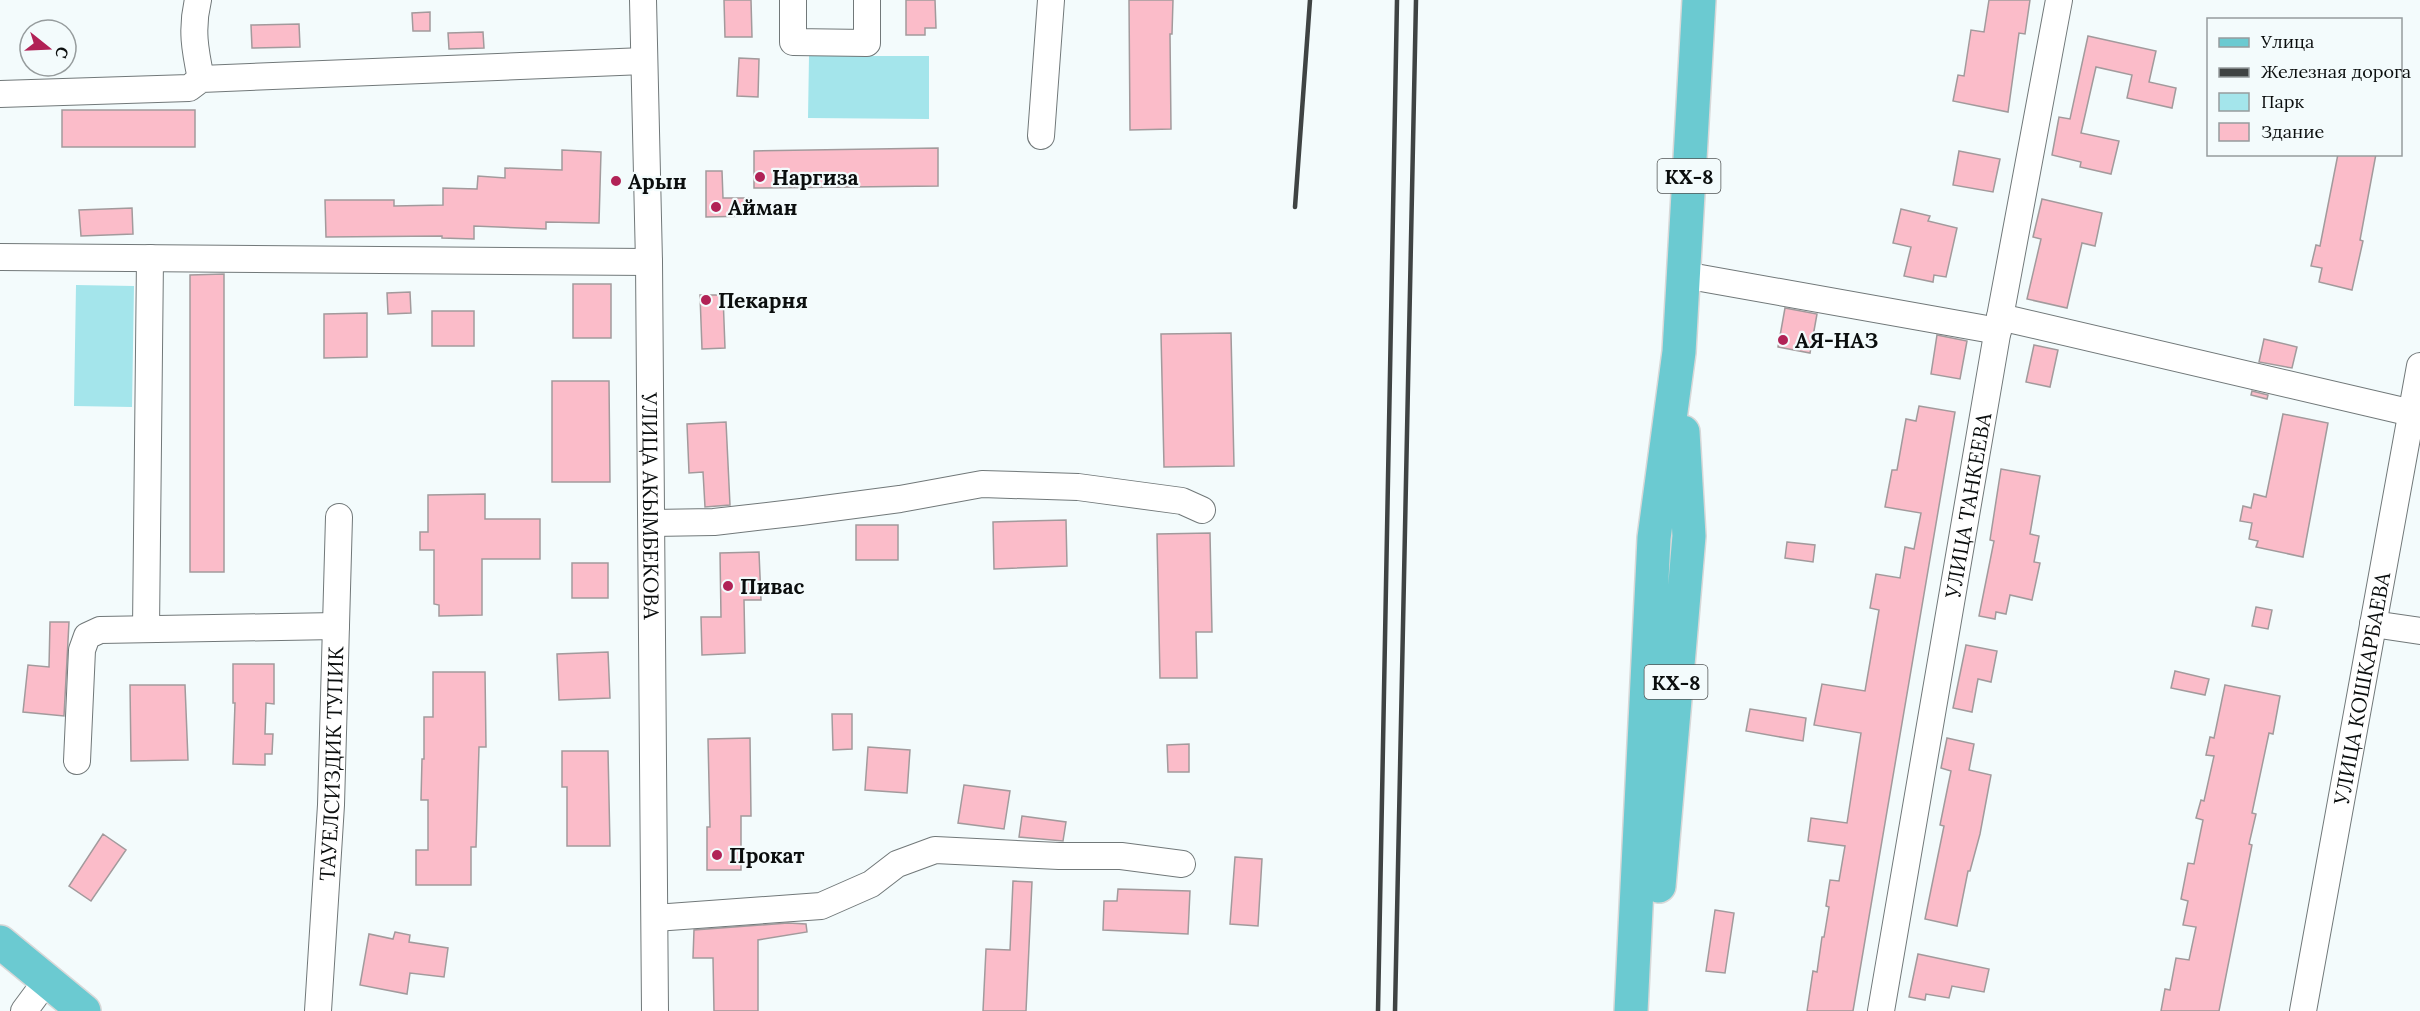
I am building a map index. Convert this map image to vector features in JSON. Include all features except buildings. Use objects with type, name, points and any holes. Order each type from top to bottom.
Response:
[{"type":"main road","name":"КХ-8","points":[[1631,1011],[1654,538],[1679,352],[1699,0]]},
{"type":"main road","name":"КХ-8","points":[[1645,1011],[1649,996],[1689,536],[1679,352]]},
{"type":"main road","points":[[1654,538],[1666,525],[1678,527],[1689,536]]},
{"type":"main road","points":[[0,942],[84,1011]]},
{"type":"street","points":[[198,0],[194,15],[193,45],[201,79]]},
{"type":"street","name":"УЛИЦА АКЫМБЕКОВА","points":[[643,0],[650,262],[655,1011]]},
{"type":"street","points":[[793,0],[793,42],[867,43],[867,0]]},
{"type":"street","points":[[1041,136],[1051,0]]},
{"type":"street","name":"УЛИЦА ТАНКЕЕВА","points":[[1881,1011],[1999,324],[2059,0]]},
{"type":"street","points":[[0,94],[189,88],[201,79],[644,61]]},
{"type":"street","points":[[0,257],[650,262]]},
{"type":"street","points":[[146,629],[150,258]]},
{"type":"street","points":[[1684,275],[1999,324],[2412,429]]},
{"type":"street","name":"УЛИЦА КОШКАРБАЕВА","points":[[2303,1011],[2373,624],[2412,429],[2420,366]]},
{"type":"street","points":[[652,524],[714,522],[790,513],[900,499],[981,484],[1078,487],[1182,501],[1202,510]]},
{"type":"street","name":"ТАУЕЛСИЗДИК ТУПИК","points":[[318,1011],[331,805],[339,517]]},
{"type":"street","points":[[2373,624],[2420,631]]},
{"type":"street","points":[[77,761],[82,650],[87,636],[100,630],[336,626]]},
{"type":"street","points":[[655,918],[821,906],[871,884],[897,864],[935,850],[1059,856],[1121,856],[1182,864]]},
{"type":"street","points":[[24,1011],[47,980]]},
{"type":"green space","points":[[809,56],[929,56],[929,119],[808,118]]},
{"type":"green space","points":[[76,285],[134,286],[132,407],[74,406]]},
{"type":"railway","points":[[1295,207],[1310,0]]},
{"type":"railway","points":[[1378,1011],[1397,0]]},
{"type":"railway","points":[[1395,1011],[1416,0]]},
{"type":"place","name":"Наргиза","points":[[760,177]]},
{"type":"place","name":"Арын","points":[[616,181]]},
{"type":"place","name":"Айман","points":[[716,207]]},
{"type":"place","name":"Пекарня","points":[[706,300]]},
{"type":"place","name":"АЯ-НАЗ","points":[[1783,340]]},
{"type":"place","name":"Пивас","points":[[728,586]]},
{"type":"place","name":"Прокат","points":[[717,855]]}]
